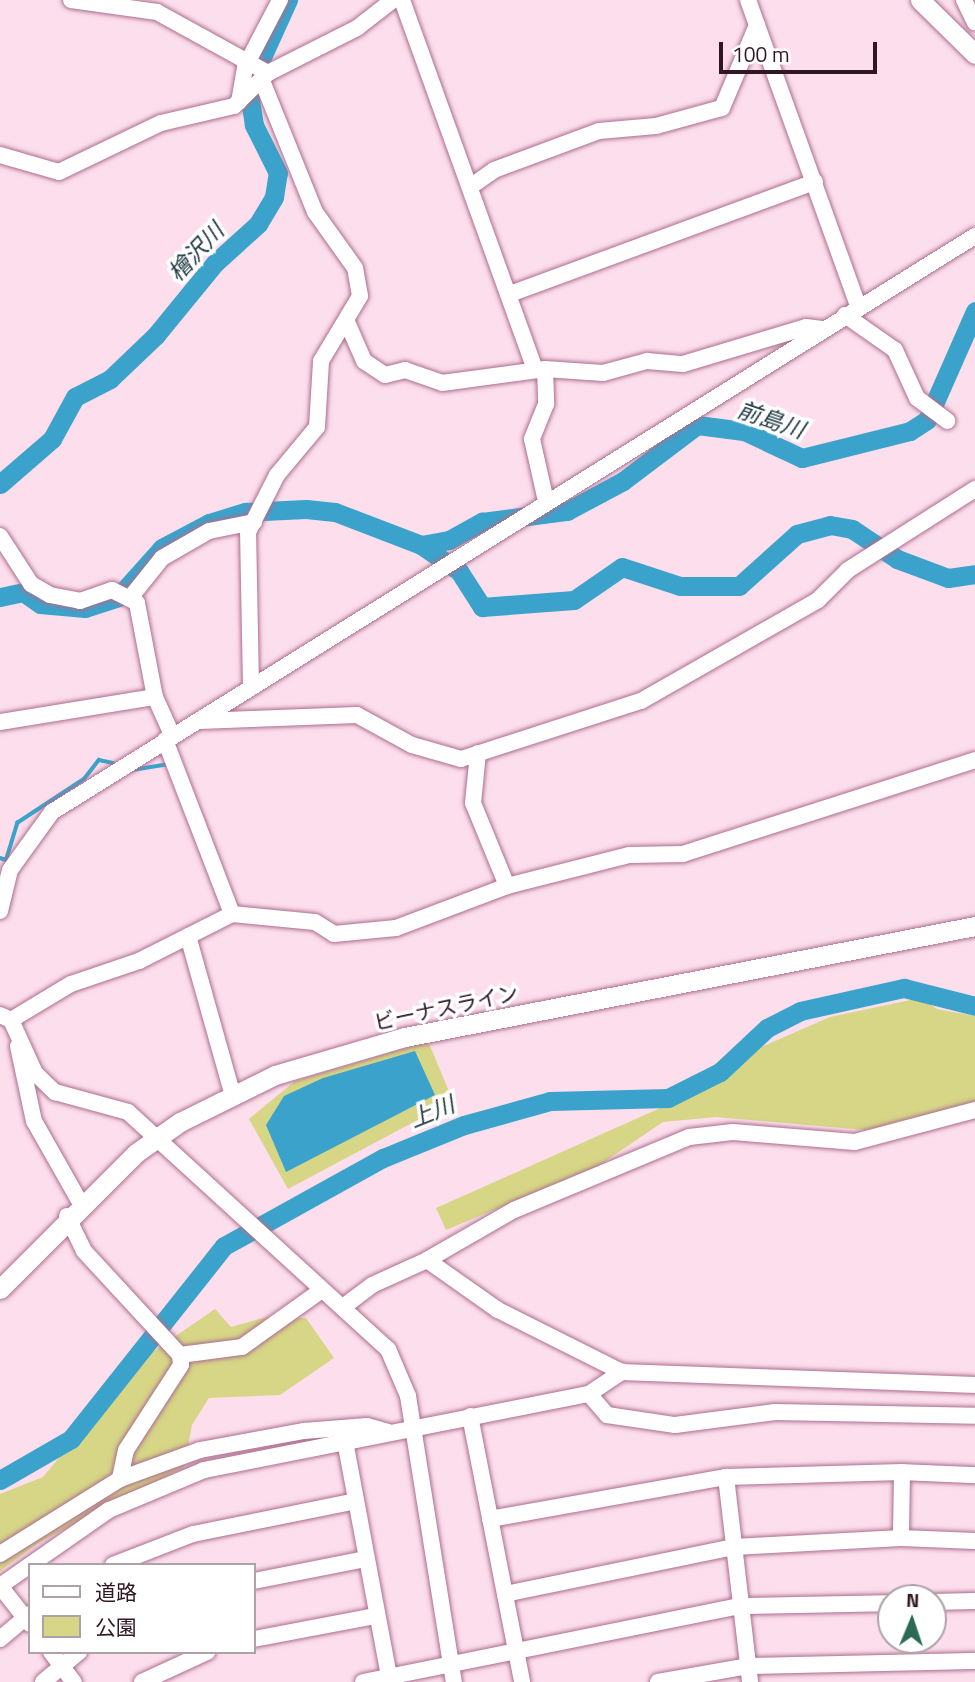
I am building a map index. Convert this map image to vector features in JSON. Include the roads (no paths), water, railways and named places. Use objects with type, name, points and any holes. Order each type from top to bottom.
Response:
[{"type":"main road","points":[[920,0],[975,54]]},
{"type":"main road","name":"ビーナスライン","points":[[0,1289],[74,1210],[158,1136],[232,1093],[405,1037],[975,926]]},
{"type":"street","points":[[71,0],[157,12],[254,80],[315,212],[355,268],[360,296],[317,373],[322,408],[317,427],[277,474],[256,515],[245,546],[251,686]]},
{"type":"street","points":[[254,80],[280,0]]},
{"type":"street","points":[[0,155],[59,173],[356,28],[393,0]]},
{"type":"street","points":[[402,0],[540,370],[546,404],[532,439],[546,501]]},
{"type":"street","points":[[748,0],[815,182],[852,311],[895,350],[917,398],[936,412]]},
{"type":"street","points":[[964,0],[975,23]]},
{"type":"street","points":[[470,187],[495,170],[599,131],[656,127],[722,108],[757,25]]},
{"type":"street","points":[[510,294],[815,182]]},
{"type":"street","points":[[0,911],[6,864],[52,812],[446,564],[513,525],[546,501],[975,236]]},
{"type":"street","points":[[347,322],[365,361],[385,375],[405,370],[442,383],[540,370],[603,373],[647,361],[683,364],[806,327],[822,330]]},
{"type":"street","points":[[196,722],[357,715],[450,757],[478,753],[641,701],[818,600],[848,570],[890,547],[975,489]]},
{"type":"street","points":[[0,536],[32,584],[50,595],[80,601],[124,595],[162,558],[209,531],[256,515]]},
{"type":"street","points":[[124,595],[142,615],[155,697],[232,914]]},
{"type":"street","points":[[0,722],[155,697]]},
{"type":"street","points":[[478,753],[473,803],[507,886]]},
{"type":"street","points":[[453,1674],[400,1370],[370,1328],[322,1290],[296,1261],[158,1136],[105,1101],[55,1092],[34,1073],[5,1017],[71,984],[139,961],[232,914],[361,934],[507,886],[629,855],[683,854],[975,760]]},
{"type":"street","points":[[188,936],[232,1093]]},
{"type":"street","points":[[18,1040],[34,1121],[74,1210],[85,1251],[133,1300],[176,1350],[181,1365],[126,1450],[120,1479]]},
{"type":"street","points":[[343,1307],[372,1284],[427,1260],[514,1210],[689,1137],[733,1132],[855,1142],[975,1110]]},
{"type":"street","points":[[427,1260],[498,1310],[622,1372],[975,1385]]},
{"type":"street","points":[[176,1350],[242,1347],[322,1290]]},
{"type":"street","points":[[31,1563],[60,1541],[149,1491],[204,1470],[589,1394],[622,1372]]},
{"type":"street","points":[[589,1394],[607,1415],[675,1426],[775,1412],[975,1416]]},
{"type":"street","points":[[470,1416],[522,1682]]},
{"type":"street","points":[[0,1554],[120,1479],[200,1450],[304,1430],[367,1426],[394,1434]]},
{"type":"street","points":[[345,1441],[365,1559],[390,1680]]},
{"type":"street","points":[[491,1519],[726,1477],[902,1472],[975,1475]]},
{"type":"street","points":[[901,1538],[902,1472]]},
{"type":"street","points":[[726,1477],[749,1674]]},
{"type":"street","points":[[118,1563],[193,1534],[356,1501]]},
{"type":"street","points":[[505,1594],[734,1546],[901,1538],[975,1541]]},
{"type":"street","points":[[256,1580],[365,1559]]},
{"type":"street","points":[[0,1639],[28,1619],[0,1586],[28,1565]]},
{"type":"street","points":[[947,1602],[975,1601]]},
{"type":"street","points":[[363,1682],[453,1674],[516,1651],[741,1606],[877,1603]]},
{"type":"street","points":[[256,1639],[376,1616]]},
{"type":"street","points":[[142,1682],[202,1654]]},
{"type":"street","points":[[43,1682],[57,1659],[74,1682]]},
{"type":"street","points":[[658,1682],[975,1661]]},
{"type":"water","points":[[415,1051],[435,1095],[286,1172],[266,1125],[284,1096],[323,1078]]},
{"type":"waterway","name":"檜沢川","points":[[0,484],[52,439],[75,397],[110,379],[156,335],[215,263],[258,224],[274,197],[278,173],[254,125],[248,88],[288,0]]},
{"type":"waterway","name":"前島川","points":[[421,545],[449,540],[482,522],[567,511],[623,481],[697,425],[744,431],[802,458],[910,431],[927,420],[975,311]]},
{"type":"waterway","points":[[0,597],[23,592],[40,604],[85,608],[118,597],[162,548],[209,523],[245,512],[306,509],[335,512],[421,545],[459,571],[482,607],[574,600],[622,567],[680,586],[739,586],[797,534],[830,525],[852,529],[897,559],[948,578],[975,574]]},
{"type":"waterway","points":[[0,858],[6,860],[17,823],[84,779],[99,760],[113,763]]},
{"type":"waterway","points":[[132,770],[168,764]]},
{"type":"waterway","name":"上川","points":[[0,1480],[71,1439],[224,1246],[383,1158],[464,1125],[550,1101],[668,1098],[720,1072],[767,1028],[800,1011],[904,988],[975,1006]]}]
